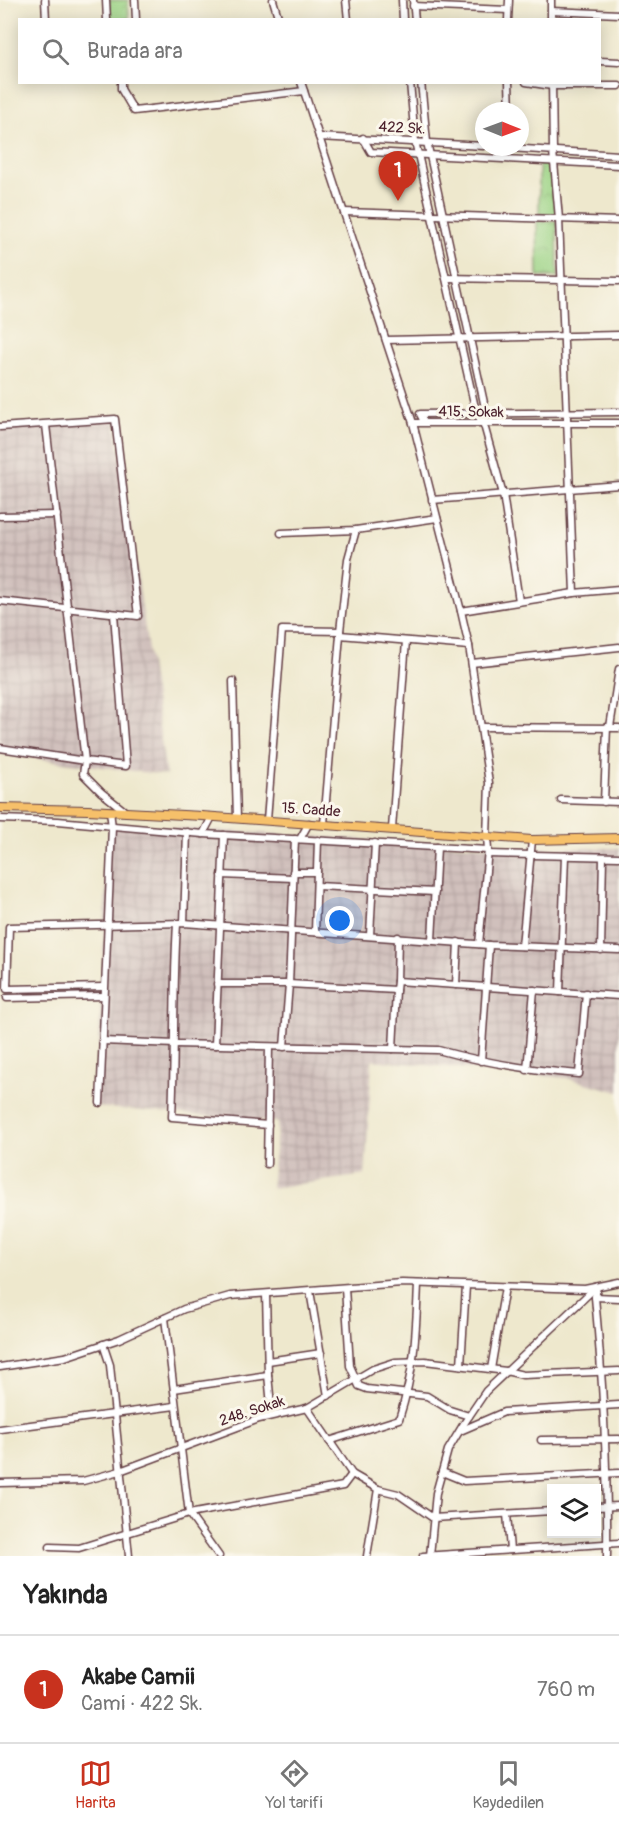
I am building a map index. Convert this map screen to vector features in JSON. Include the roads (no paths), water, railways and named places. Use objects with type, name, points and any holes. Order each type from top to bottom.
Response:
[{"type":"main road","name":"15. Cadde","points":[[0,808],[237,818],[532,840],[619,838]]},
{"type":"street","points":[[45,0],[46,18]]},
{"type":"street","points":[[106,0],[107,18]]},
{"type":"street","points":[[135,0],[136,18]]},
{"type":"street","points":[[273,0],[278,18]]},
{"type":"street","points":[[346,0],[348,18]]},
{"type":"street","points":[[402,0],[404,18]]},
{"type":"street","points":[[508,18],[509,0]]},
{"type":"street","points":[[551,0],[551,18]]},
{"type":"street","points":[[415,18],[413,3],[508,10]]},
{"type":"street","points":[[551,11],[619,14]]},
{"type":"street","points":[[601,61],[619,62]]},
{"type":"street","points":[[121,84],[134,111],[304,91]]},
{"type":"street","points":[[302,84],[413,423],[469,646],[489,783],[488,852],[479,944]]},
{"type":"street","points":[[410,84],[415,141],[476,412],[484,425],[503,494],[519,602]]},
{"type":"street","points":[[421,84],[427,142],[486,412],[484,425]]},
{"type":"street","points":[[509,84],[510,102]]},
{"type":"street","points":[[574,593],[552,84],[619,86]]},
{"type":"street","name":"422 Sk.","points":[[319,137],[475,145]]},
{"type":"street","name":"422 Sk.","points":[[363,138],[371,152],[619,165]]},
{"type":"street","points":[[529,149],[619,154]]},
{"type":"street","points":[[344,212],[619,221]]},
{"type":"street","points":[[446,278],[619,281]]},
{"type":"street","points":[[386,340],[619,335]]},
{"type":"street","name":"415. Sokak","points":[[619,412],[420,414],[424,423],[484,425],[619,423]]},
{"type":"street","points":[[0,428],[115,419],[138,616],[0,601]]},
{"type":"street","points":[[413,423],[424,423]]},
{"type":"street","points":[[46,424],[85,761],[83,774],[126,812]]},
{"type":"street","points":[[432,500],[619,485]]},
{"type":"street","points":[[0,516],[57,515]]},
{"type":"street","points":[[281,534],[356,530],[437,518]]},
{"type":"street","points":[[324,824],[348,558],[356,530]]},
{"type":"street","points":[[461,611],[574,593],[619,590]]},
{"type":"street","points":[[0,748],[126,766],[114,614]]},
{"type":"street","points":[[267,820],[282,630],[340,633],[469,646]]},
{"type":"street","points":[[392,829],[406,641]]},
{"type":"street","points":[[471,663],[619,647]]},
{"type":"street","points":[[604,802],[608,727],[619,669]]},
{"type":"street","points":[[234,681],[237,818]]},
{"type":"street","points":[[481,728],[619,728]]},
{"type":"street","points":[[561,800],[619,802]]},
{"type":"street","points":[[100,1103],[112,827],[110,811]]},
{"type":"street","points":[[203,834],[212,817]]},
{"type":"street","points":[[0,819],[58,821],[203,834],[375,843],[530,855],[619,857]]},
{"type":"street","points":[[284,1047],[297,839],[309,823]]},
{"type":"street","points":[[184,923],[187,832]]},
{"type":"street","points":[[215,1045],[224,835]]},
{"type":"street","points":[[315,932],[318,840]]},
{"type":"street","points":[[522,946],[532,840]]},
{"type":"street","points":[[370,935],[375,843]]},
{"type":"street","points":[[432,940],[437,847]]},
{"type":"street","points":[[560,992],[564,856]]},
{"type":"street","points":[[601,950],[603,857]]},
{"type":"street","points":[[222,875],[293,875],[317,872]]},
{"type":"street","points":[[317,886],[435,892]]},
{"type":"street","points":[[104,996],[3,999],[7,989],[9,927],[184,923],[489,945],[619,950]]},
{"type":"street","points":[[177,924],[173,984],[175,1044],[172,1117],[268,1125]]},
{"type":"street","points":[[393,1049],[398,937]]},
{"type":"street","points":[[456,985],[458,942]]},
{"type":"street","points":[[481,1061],[489,945]]},
{"type":"street","points":[[397,981],[619,996]]},
{"type":"street","points":[[218,984],[289,984],[396,990]]},
{"type":"street","points":[[7,989],[104,987]]},
{"type":"street","points":[[528,1070],[534,990]]},
{"type":"street","points":[[102,1041],[438,1050],[528,1070],[579,1074],[586,993]]},
{"type":"street","points":[[267,1164],[269,1047]]},
{"type":"street","points":[[0,1367],[65,1357],[103,1344],[184,1309],[230,1296],[402,1283],[585,1289],[619,1282]]},
{"type":"street","points":[[329,1441],[399,1419],[408,1392],[414,1362],[418,1284]]},
{"type":"street","points":[[461,1365],[466,1286]]},
{"type":"street","points":[[491,1369],[505,1287]]},
{"type":"street","points":[[597,1287],[595,1297],[602,1372],[607,1556]]},
{"type":"street","points":[[430,1556],[436,1493],[448,1450],[469,1416],[486,1391],[597,1287]]},
{"type":"street","points":[[345,1288],[350,1366],[359,1386],[367,1389],[427,1396],[450,1410],[469,1416]]},
{"type":"street","points":[[310,1291],[328,1396]]},
{"type":"street","points":[[266,1294],[268,1375],[272,1415]]},
{"type":"street","points":[[595,1297],[619,1298]]},
{"type":"street","points":[[165,1318],[189,1514],[219,1556]]},
{"type":"street","points":[[103,1344],[110,1365],[129,1556]]},
{"type":"street","points":[[268,1361],[321,1353]]},
{"type":"street","name":"248. Sokak","points":[[0,1483],[83,1481],[120,1471],[272,1415],[307,1408],[373,1369],[395,1362],[461,1365],[523,1375],[619,1371]]},
{"type":"street","points":[[174,1389],[268,1375]]},
{"type":"street","points":[[460,1431],[504,1412],[619,1405]]},
{"type":"street","points":[[0,1429],[176,1406]]},
{"type":"street","points":[[307,1408],[352,1474],[378,1488],[398,1494],[433,1518],[547,1511]]},
{"type":"street","points":[[541,1440],[619,1439]]},
{"type":"street","points":[[442,1472],[465,1481],[619,1473]]},
{"type":"street","points":[[50,1547],[79,1548],[189,1514],[343,1486],[352,1474]]},
{"type":"street","points":[[367,1556],[378,1488]]},
{"type":"street","points":[[601,1507],[619,1506]]},
{"type":"street","points":[[507,1514],[510,1550]]},
{"type":"street","points":[[423,1556],[510,1550],[520,1553],[619,1543]]},
{"type":"place","name":"Akabe Camii","points":[[398,201]]}]
